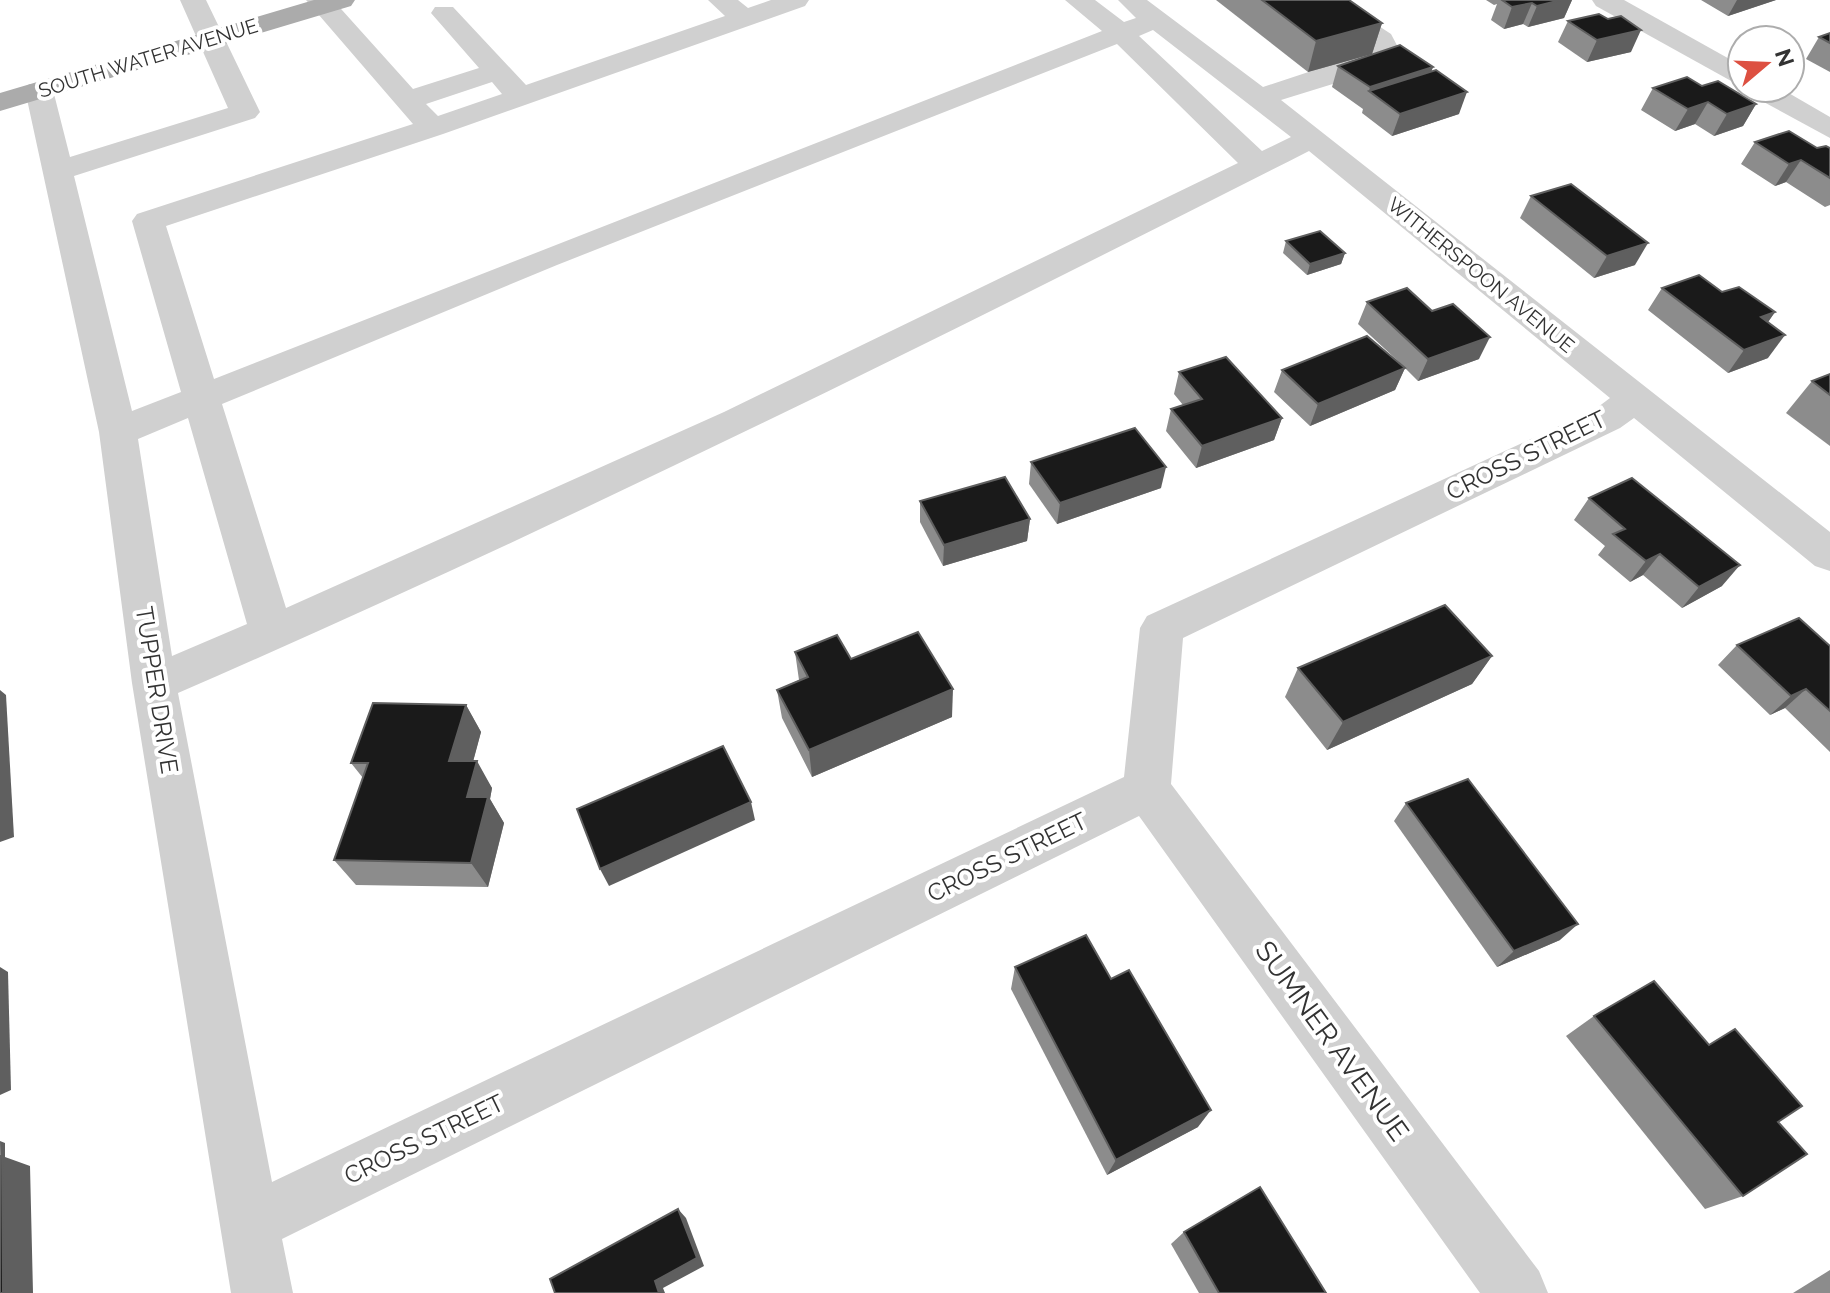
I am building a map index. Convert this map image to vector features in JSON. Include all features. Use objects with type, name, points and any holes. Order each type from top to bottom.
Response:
[{"type":"main road","name":"SOUTH WATER AVENUE","points":[[20,96],[328,2]]},
{"type":"street","points":[[60,170],[245,112],[193,0]]},
{"type":"street","points":[[721,0],[745,18]]},
{"type":"street","points":[[272,634],[148,221],[432,128],[796,0]]},
{"type":"street","points":[[1078,0],[1121,33],[1258,165]]},
{"type":"street","points":[[1259,98],[1381,60],[1386,51],[1381,40],[1321,0]]},
{"type":"street","points":[[1605,0],[1726,69]]},
{"type":"street","points":[[328,2],[432,128]]},
{"type":"street","points":[[118,432],[545,258],[1121,33],[1142,10]]},
{"type":"street","name":"WITHERSPOON AVENUE","points":[[1142,10],[1312,138],[1830,555]]},
{"type":"street","points":[[444,13],[500,70],[521,97]]},
{"type":"street","points":[[408,100],[500,70]]},
{"type":"street","name":"TUPPER DRIVE","points":[[20,96],[60,170],[118,432],[154,683],[262,1293]]},
{"type":"street","points":[[1787,104],[1830,129]]},
{"type":"street","points":[[154,683],[272,634],[812,388],[1312,138]]},
{"type":"street","name":"CROSS STREET","points":[[250,1223],[1147,789],[1162,628],[1607,419],[1633,399]]},
{"type":"street","name":"SUMNER AVENUE","points":[[1147,789],[1517,1293]]},
{"type":"building","points":[[1262,0],[1349,0],[1382,23],[1316,41]]},
{"type":"building","points":[[1502,0],[1561,0],[1537,6],[1532,3],[1512,7]]},
{"type":"building","points":[[1599,14],[1608,19],[1621,16],[1641,30],[1597,40],[1568,21]]},
{"type":"building","points":[[1830,33],[1830,43],[1819,37]]},
{"type":"building","points":[[1400,45],[1433,67],[1370,87],[1338,66]]},
{"type":"building","points":[[1436,70],[1467,92],[1400,114],[1369,91]]},
{"type":"building","points":[[1687,77],[1702,86],[1718,81],[1726,86],[1726,104],[1756,104],[1727,114],[1708,102],[1688,109],[1653,88]]},
{"type":"building","points":[[1789,131],[1817,148],[1830,148],[1830,178],[1801,160],[1789,164],[1755,142]]},
{"type":"building","points":[[1571,184],[1648,243],[1607,256],[1531,196]]},
{"type":"building","points":[[1320,231],[1345,253],[1310,264],[1286,241]]},
{"type":"building","points":[[1699,275],[1722,292],[1739,287],[1775,312],[1761,317],[1785,335],[1744,350],[1662,288]]},
{"type":"building","points":[[1407,288],[1432,311],[1453,304],[1490,337],[1428,359],[1367,302]]},
{"type":"building","points":[[1367,336],[1405,368],[1318,404],[1282,370]]},
{"type":"building","points":[[1226,357],[1282,418],[1202,446],[1171,409],[1202,399],[1179,372]]},
{"type":"building","points":[[1830,374],[1830,395],[1812,381]]},
{"type":"building","points":[[1135,428],[1166,467],[1060,503],[1031,462]]},
{"type":"building","points":[[1005,477],[1030,519],[944,545],[920,501]]},
{"type":"building","points":[[1632,478],[1740,565],[1699,587],[1660,554],[1646,561],[1613,534],[1625,529],[1589,498]]},
{"type":"building","points":[[1445,605],[1492,656],[1343,722],[1298,668]]},
{"type":"building","points":[[1799,618],[1830,646],[1830,711],[1806,689],[1791,696],[1737,645]]},
{"type":"building","points":[[918,632],[953,689],[809,750],[777,690],[808,677],[795,652],[837,635],[851,659]]},
{"type":"building","points":[[373,703],[466,705],[449,761],[477,761],[467,797],[488,797],[471,863],[334,860],[368,763],[351,763]]},
{"type":"building","points":[[723,746],[751,802],[600,869],[577,809]]},
{"type":"building","points":[[1468,779],[1578,924],[1514,951],[1406,803]]},
{"type":"building","points":[[1086,935],[1111,979],[1129,970],[1211,1110],[1116,1160],[1015,967]]},
{"type":"building","points":[[1654,981],[1709,1045],[1735,1029],[1802,1106],[1778,1122],[1807,1154],[1743,1196],[1594,1016]]},
{"type":"building","points":[[2,1156],[3,1293],[0,1293]]},
{"type":"building","points":[[1260,1187],[1326,1293],[1219,1293],[1184,1232]]},
{"type":"building","points":[[678,1209],[697,1258],[655,1281],[659,1293],[555,1293],[550,1279]]}]
